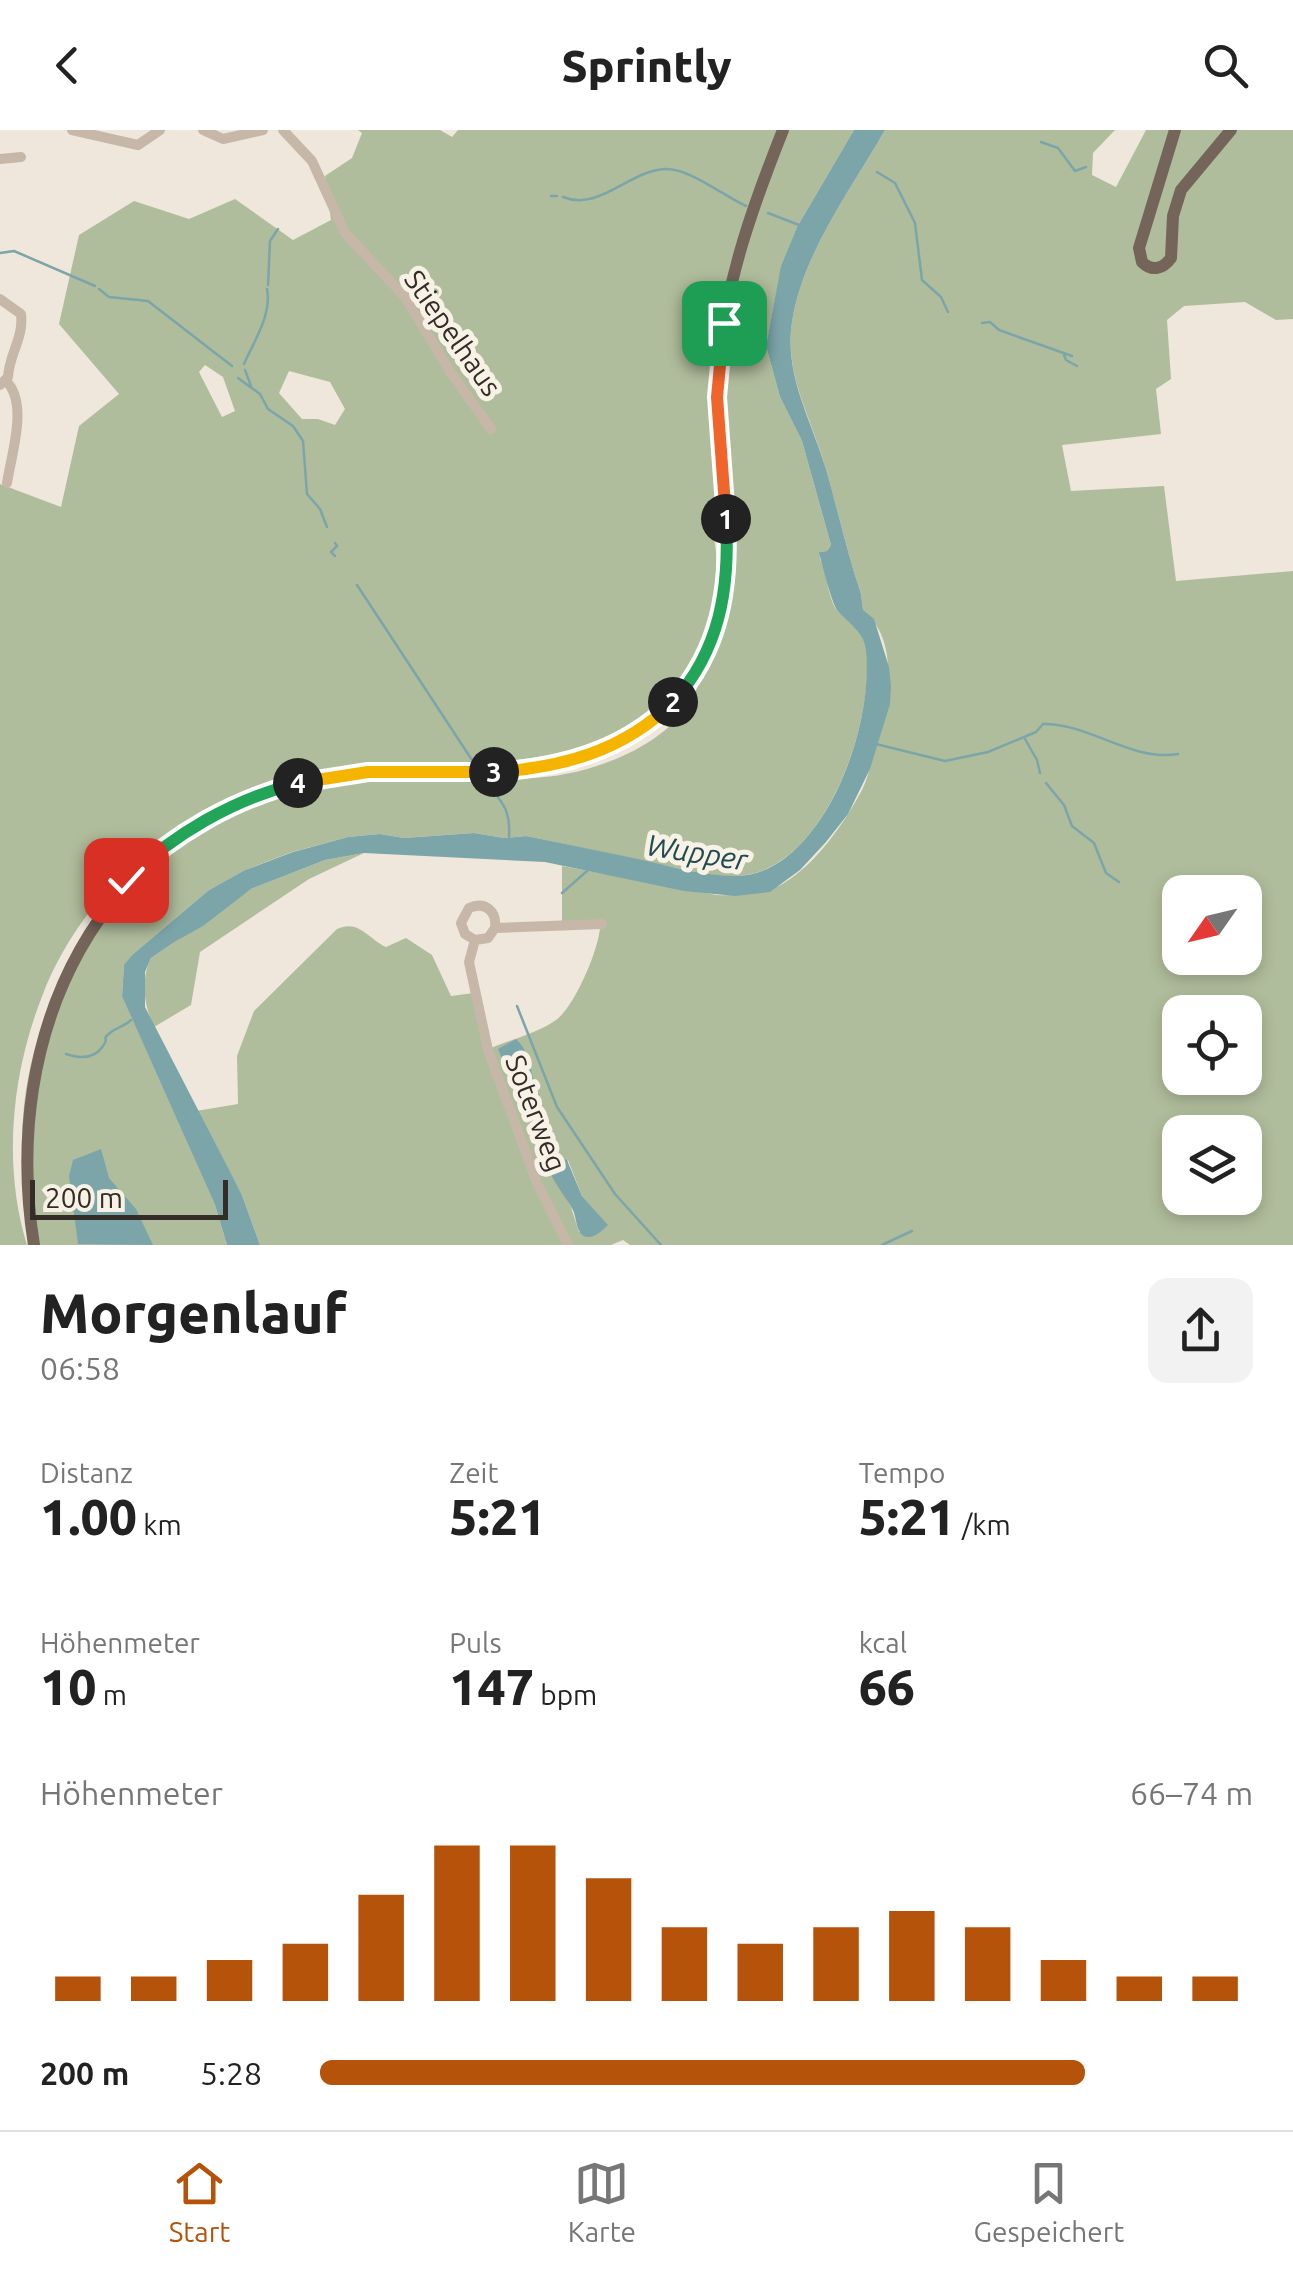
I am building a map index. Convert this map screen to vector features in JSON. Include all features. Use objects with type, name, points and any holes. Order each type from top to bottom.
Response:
[{"type":"main road","points":[[34,1245],[23,1196],[18,1137],[27,1058],[60,968],[110,897],[141,865],[183,834],[260,795],[306,780],[350,773],[528,769],[592,754],[637,732],[682,692],[699,668],[716,632],[725,596],[728,554],[718,416],[721,340],[738,258],[783,130]]},
{"type":"main road","points":[[1175,130],[1139,248],[1142,262],[1154,268],[1171,258],[1174,216],[1181,190],[1231,130]]},
{"type":"street","points":[[72,130],[138,144],[160,130]]},
{"type":"street","points":[[203,130],[223,139],[263,130]]},
{"type":"street","name":"Stiepelhaus","points":[[283,130],[312,161],[345,233],[404,297],[491,428]]},
{"type":"street","points":[[0,160],[21,157]]},
{"type":"street","points":[[0,299],[22,314],[23,322],[20,344],[3,383],[12,386],[17,413],[6,482]]},
{"type":"street","points":[[479,905],[489,909],[495,918],[495,928],[488,938],[474,940],[462,929],[462,917],[468,908],[479,905]]},
{"type":"street","points":[[495,928],[602,924]]},
{"type":"street","name":"Soterweg","points":[[474,940],[469,962],[491,1060],[538,1183],[568,1245]]},
{"type":"green space","points":[[358,130],[440,130],[452,137],[458,130],[854,130],[797,227],[782,264],[766,346],[780,397],[802,441],[831,545],[820,552],[820,559],[831,599],[857,629],[865,647],[867,681],[852,753],[818,823],[794,850],[767,869],[736,876],[694,872],[526,836],[504,838],[474,833],[404,838],[380,834],[348,837],[292,852],[245,870],[209,890],[132,955],[124,966],[122,995],[215,1205],[227,1245],[39,1245],[23,1150],[28,1081],[36,1044],[64,973],[106,909],[132,881],[176,845],[245,807],[287,790],[377,777],[529,778],[572,773],[618,758],[659,735],[692,699],[727,609],[731,569],[729,507],[710,508],[715,583],[700,649],[685,675],[658,703],[629,724],[599,740],[533,758],[461,764],[374,764],[282,779],[206,810],[171,833],[108,889],[60,957],[32,1024],[18,1086],[13,1150],[19,1214],[27,1245],[0,1245],[0,484],[61,507],[79,426],[119,394],[59,324],[79,235],[134,201],[189,219],[235,199],[293,240],[331,220],[325,176],[352,158],[362,133]],"holes":[[[205,365],[223,377],[235,411],[222,417],[199,372]],[[289,371],[330,382],[345,409],[335,425],[302,419],[279,393]]]},
{"type":"green space","points":[[885,130],[1115,130],[1093,153],[1092,175],[1116,187],[1146,130],[1293,130],[1293,319],[1276,320],[1245,302],[1184,306],[1167,320],[1171,379],[1156,389],[1161,434],[1062,445],[1071,491],[1164,486],[1176,581],[1293,571],[1293,1245],[630,1245],[623,1240],[611,1245],[260,1245],[242,1195],[196,1111],[238,1104],[237,1056],[254,1011],[337,929],[357,928],[386,947],[406,938],[432,955],[451,996],[474,993],[489,1049],[556,1020],[571,1003],[591,962],[600,927],[562,923],[562,866],[717,895],[760,892],[777,887],[808,865],[838,829],[862,790],[884,712],[887,656],[875,624],[863,611],[826,469],[792,360],[792,322],[798,296],[830,222]],"holes":[[[568,1160],[582,1196],[607,1225],[579,1232],[555,1177]]]},
{"type":"green space","points":[[364,853],[309,879],[200,952],[191,1005],[154,1027],[145,993],[145,975],[151,958],[251,889],[325,860]]},
{"type":"water","points":[[854,130],[885,130],[817,246],[798,296],[791,341],[795,379],[826,469],[863,610],[874,619],[889,667],[890,704],[870,769],[848,814],[800,870],[770,892],[735,896],[684,891],[545,862],[364,853],[325,860],[251,889],[203,926],[151,958],[145,972],[145,1007],[242,1195],[260,1245],[227,1245],[215,1205],[122,996],[124,965],[132,955],[209,890],[245,870],[293,852],[348,837],[380,834],[404,838],[474,833],[504,838],[526,836],[699,872],[754,874],[799,846],[831,801],[861,721],[866,686],[865,645],[837,610],[830,591],[819,552],[827,551],[831,545],[802,441],[780,397],[766,346],[781,266],[797,227]]},
{"type":"water","points":[[516,1039],[526,1053],[541,1098],[539,1103],[526,1108],[521,1105],[498,1049]]},
{"type":"water","points":[[101,1149],[109,1178],[136,1209],[153,1245],[78,1244],[69,1176],[73,1160]]},
{"type":"water","points":[[557,1156],[567,1160],[582,1196],[608,1225],[596,1235],[587,1237],[581,1233],[573,1210],[551,1174],[547,1161]]},
{"type":"waterway","points":[[1041,142],[1058,148],[1075,171],[1086,167]]},
{"type":"waterway","points":[[563,197],[590,199],[640,175],[667,169],[696,178],[746,206]]},
{"type":"waterway","points":[[877,172],[895,183],[915,223],[922,280],[941,297],[948,312]]},
{"type":"waterway","points":[[551,196],[557,196]]},
{"type":"waterway","points":[[768,213],[799,225]]},
{"type":"waterway","points":[[268,285],[270,241],[278,229]]},
{"type":"waterway","points":[[0,253],[14,251],[95,286]]},
{"type":"waterway","points":[[99,289],[109,297],[148,301],[232,366]]},
{"type":"waterway","points":[[244,364],[265,318],[267,289]]},
{"type":"waterway","points":[[982,323],[990,322],[999,330],[1072,356]]},
{"type":"waterway","points":[[1064,355],[1077,366]]},
{"type":"waterway","points":[[245,370],[251,386]]},
{"type":"waterway","points":[[238,378],[260,394],[268,409],[293,426],[303,441],[307,494],[320,509],[327,527]]},
{"type":"waterway","points":[[335,543],[337,546],[331,552],[335,556]]},
{"type":"waterway","points":[[357,585],[474,763]]},
{"type":"waterway","points":[[876,744],[945,761],[988,752],[1036,732],[1043,724],[1077,729],[1144,753],[1178,754]]},
{"type":"waterway","points":[[1025,739],[1040,773]]},
{"type":"waterway","points":[[481,775],[506,809],[509,837]]},
{"type":"waterway","points":[[1046,783],[1064,805],[1072,826],[1094,843],[1106,873],[1119,882]]},
{"type":"waterway","points":[[562,893],[587,871]]},
{"type":"waterway","points":[[517,1006],[557,1107],[615,1194],[661,1245]]},
{"type":"waterway","points":[[66,1054],[95,1054],[108,1035],[131,1020]]},
{"type":"waterway","points":[[882,1245],[912,1231]]},
{"type":"route","points":[[126,880],[162,849],[207,820],[246,800],[291,784],[350,773],[488,772],[546,767],[606,749],[662,713],[699,668],[716,632],[725,596],[728,554],[717,397],[724,323]]},
{"type":"water label","name":"Wupper","points":[[697,853]]}]
